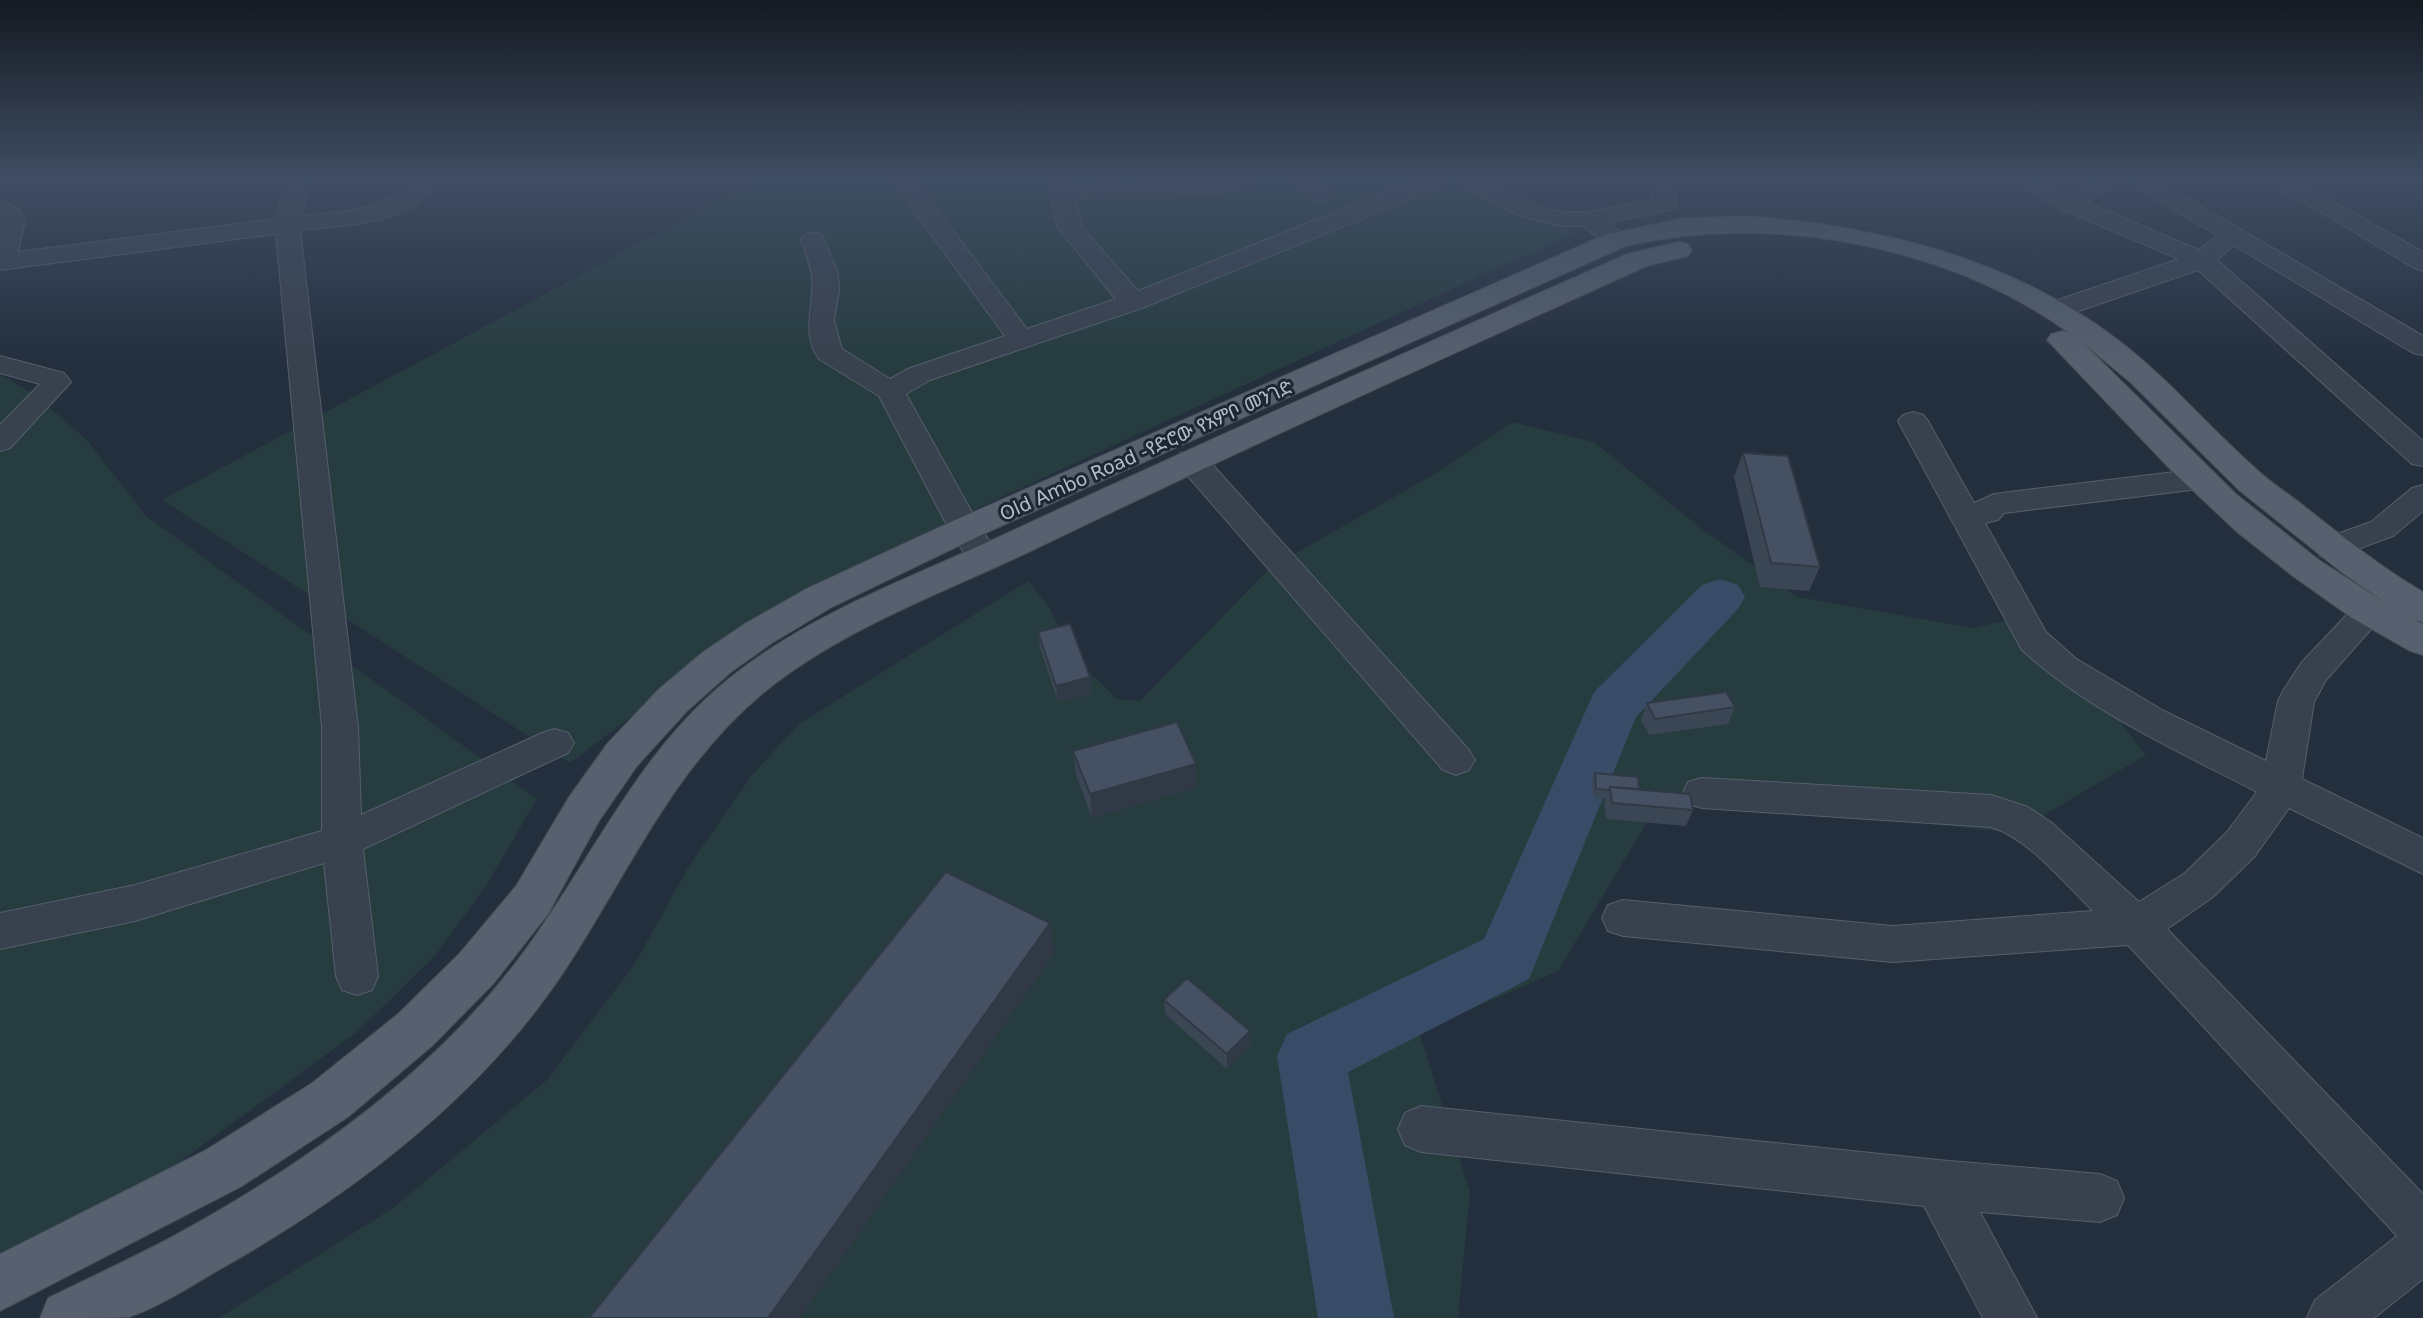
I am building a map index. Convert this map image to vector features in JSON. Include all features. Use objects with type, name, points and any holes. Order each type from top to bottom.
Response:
[{"type":"main road","name":"Old Ambo Road -የድሮው የአምቦ መንገድ","points":[[68,1318],[206,1248],[299,1190],[385,1127],[463,1056],[521,992],[570,926],[608,857],[673,759],[705,723],[750,682],[798,648],[975,544],[1580,241]]},
{"type":"main road","name":"Old Ambo Road -የድሮው የአምቦ መንገድ","points":[[1860,241],[1919,263],[1991,299],[2059,338],[2086,360],[2199,480],[2307,568],[2370,611],[2423,641]]},
{"type":"main road","name":"Old Ambo Road -የድሮው የአምቦ መንገድ","points":[[0,1283],[224,1168],[330,1100],[415,1030],[477,968],[532,900],[584,809],[622,755],[673,700],[760,632],[819,598],[975,544],[1191,460],[1637,260],[1682,249],[1753,244],[1825,250],[1919,263],[2003,283],[2055,310],[2117,354],[2243,476],[2331,548],[2423,609]]},
{"type":"street","points":[[7,241],[2,261],[160,241]]},
{"type":"street","points":[[289,241],[340,727],[342,841],[357,976]]},
{"type":"street","points":[[813,241],[825,274],[826,290],[821,321],[829,353],[890,391],[975,544]]},
{"type":"street","points":[[948,241],[1022,341]]},
{"type":"street","points":[[1081,241],[1133,302]]},
{"type":"street","points":[[890,391],[920,374],[1133,302],[1286,241]]},
{"type":"street","points":[[2156,241],[2202,260],[2423,457]]},
{"type":"street","points":[[2055,310],[2202,260],[2225,241]]},
{"type":"street","points":[[2244,241],[2423,347]]},
{"type":"street","points":[[2385,241],[2423,264]]},
{"type":"street","points":[[0,364],[57,382],[0,442]]},
{"type":"street","points":[[1913,421],[2034,641],[2063,667],[2151,721],[2423,857]]},
{"type":"street","points":[[1191,460],[1456,760]]},
{"type":"street","points":[[1964,514],[1987,513],[1994,504],[2199,480]]},
{"type":"street","points":[[2331,548],[2382,529],[2423,495]]},
{"type":"street","points":[[1623,918],[1893,944],[2137,926],[2199,885],[2241,844],[2282,787],[2296,701],[2314,671],[2370,611]]},
{"type":"street","points":[[0,931],[135,903],[342,841],[555,743]]},
{"type":"street","points":[[1702,793],[1991,811],[2014,818],[2038,834],[2137,926],[2423,1229]]},
{"type":"street","points":[[1421,1129],[1938,1184],[2100,1198]]},
{"type":"street","points":[[1938,1184],[2011,1318]]},
{"type":"street","points":[[2333,1318],[2423,1247]]},
{"type":"green space","points":[[645,241],[1558,241],[965,514],[765,616],[570,763],[162,500]]},
{"type":"green space","points":[[0,374],[35,395],[87,440],[146,516],[537,799],[487,884],[435,956],[357,1032],[125,1202],[0,1263]]},
{"type":"green space","points":[[1513,422],[1594,442],[1702,529],[1798,597],[1973,628],[2016,618],[2061,647],[2146,755],[2014,833],[1663,795],[1558,971],[1419,1032],[1470,1192],[1458,1318],[219,1318],[393,1208],[548,1079],[634,965],[689,866],[752,775],[799,724],[1028,581],[1047,604],[1075,658],[1117,699],[1140,701],[1270,568],[1436,473]]},
{"type":"building","points":[[1743,453],[1788,456],[1820,567],[1771,563]]},
{"type":"building","points":[[1070,624],[1090,677],[1056,686],[1038,632]]},
{"type":"building","points":[[1726,692],[1735,707],[1655,719],[1647,703]]},
{"type":"building","points":[[1177,722],[1196,764],[1090,794],[1073,751]]},
{"type":"building","points":[[1595,773],[1638,777],[1639,789],[1596,789]]},
{"type":"building","points":[[1610,787],[1690,794],[1693,810],[1612,803]]},
{"type":"building","points":[[946,872],[1050,923],[768,1318],[589,1318]]},
{"type":"building","points":[[1187,978],[1250,1031],[1227,1054],[1164,1000]]},
{"type":"waterway","points":[[1356,1318],[1311,1056],[1507,959],[1613,706],[1720,597]]}]
